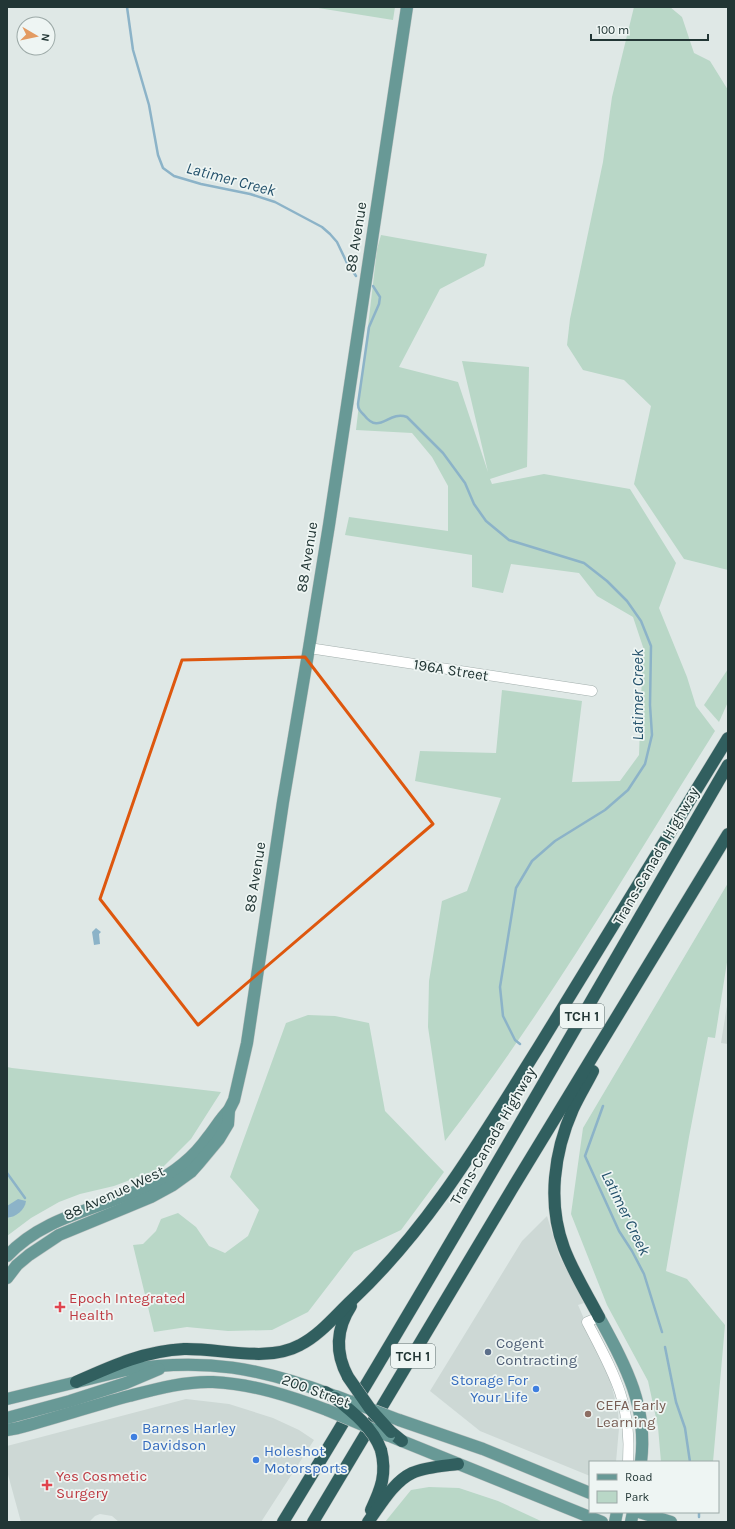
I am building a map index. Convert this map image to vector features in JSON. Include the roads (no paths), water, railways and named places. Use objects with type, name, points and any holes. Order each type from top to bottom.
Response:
[{"type":"highway","points":[[76,1382],[120,1362],[160,1352],[196,1349],[270,1353],[291,1350],[318,1332],[361,1292],[395,1256],[423,1223],[464,1164],[554,1023],[728,738]]},
{"type":"highway","name":"Trans-Canada Highway","points":[[284,1522],[484,1184],[728,765]]},
{"type":"highway","name":"TCH 1","points":[[313,1522],[512,1189],[728,834]]},
{"type":"highway","points":[[599,1316],[564,1249],[557,1222],[554,1198],[554,1177],[557,1156],[573,1108],[651,962]]},
{"type":"highway","points":[[361,1292],[346,1314],[338,1338],[340,1357],[348,1377],[371,1410],[390,1434],[402,1441]]},
{"type":"highway","points":[[332,1396],[356,1414],[368,1427],[381,1450],[384,1470],[382,1484],[366,1522]]},
{"type":"highway","points":[[366,1522],[392,1490],[409,1474],[421,1470],[458,1464]]},
{"type":"main road","name":"88 Avenue","points":[[229,1110],[234,1100],[247,1043],[283,802],[309,648],[407,7]]},
{"type":"main road","name":"88 Avenue West","points":[[7,1256],[42,1228],[150,1185],[168,1174],[196,1150],[208,1137],[219,1120],[229,1110]]},
{"type":"main road","name":"88 Avenue West","points":[[7,1278],[28,1255],[59,1235],[151,1197],[191,1172],[218,1139],[228,1124],[229,1110]]},
{"type":"main road","points":[[599,1316],[633,1386],[643,1432],[641,1461]]},
{"type":"main road","name":"200 Street","points":[[7,1399],[126,1370],[170,1365],[208,1364],[232,1367],[285,1378],[483,1449],[589,1493]]},
{"type":"main road","points":[[7,1418],[70,1401],[119,1385],[170,1365]]},
{"type":"main road","name":"200 Street","points":[[7,1430],[153,1390],[177,1385],[206,1382],[243,1385],[273,1391],[390,1434]]},
{"type":"main road","points":[[402,1441],[588,1519],[602,1522]]},
{"type":"main road","points":[[643,1513],[665,1518]]},
{"type":"street","name":"196A Street","points":[[309,648],[592,691]]},
{"type":"street","points":[[599,1316],[587,1322],[622,1396],[628,1431],[628,1461]]},
{"type":"water","points":[[96,928],[101,932],[99,934],[100,944],[94,945],[92,932]]},
{"type":"water","points":[[18,1199],[26,1201],[24,1207],[17,1215],[7,1218],[7,1206]]},
{"type":"waterway","name":"Latimer Creek","points":[[127,7],[133,50],[149,105],[158,155],[163,168],[174,176],[201,184],[250,194],[275,202],[322,227],[337,242],[347,263],[356,276]]},
{"type":"waterway","name":"Latimer Creek","points":[[373,286],[380,297],[379,304],[369,327],[358,404],[360,411],[370,421],[375,423],[380,423],[400,416],[407,417],[443,453],[465,483],[474,504],[486,521],[509,540],[584,563],[607,581],[627,601],[641,621],[651,646],[650,705],[652,735],[645,764],[628,790],[605,810],[555,841],[532,861],[516,888],[500,987],[503,1016],[515,1040],[520,1044]]},
{"type":"waterway","name":"Latimer Creek","points":[[603,1106],[585,1156],[619,1231],[644,1274],[662,1332]]},
{"type":"waterway","points":[[7,1173],[25,1198]]},
{"type":"waterway","name":"Latimer Creek","points":[[665,1347],[676,1402],[685,1428],[690,1461]]},
{"type":"place","name":"Epoch Integrated Health","points":[[60,1307]]},
{"type":"place","name":"Cogent Contracting","points":[[488,1352]]},
{"type":"place","name":"Storage For Your Life","points":[[536,1389]]},
{"type":"place","name":"CEFA Early Learning","points":[[588,1414]]},
{"type":"place","name":"Barnes Harley Davidson","points":[[134,1437]]},
{"type":"place","name":"Holeshot Motorsports","points":[[256,1460]]},
{"type":"place","name":"Yes Cosmetic Surgery","points":[[47,1485]]}]
